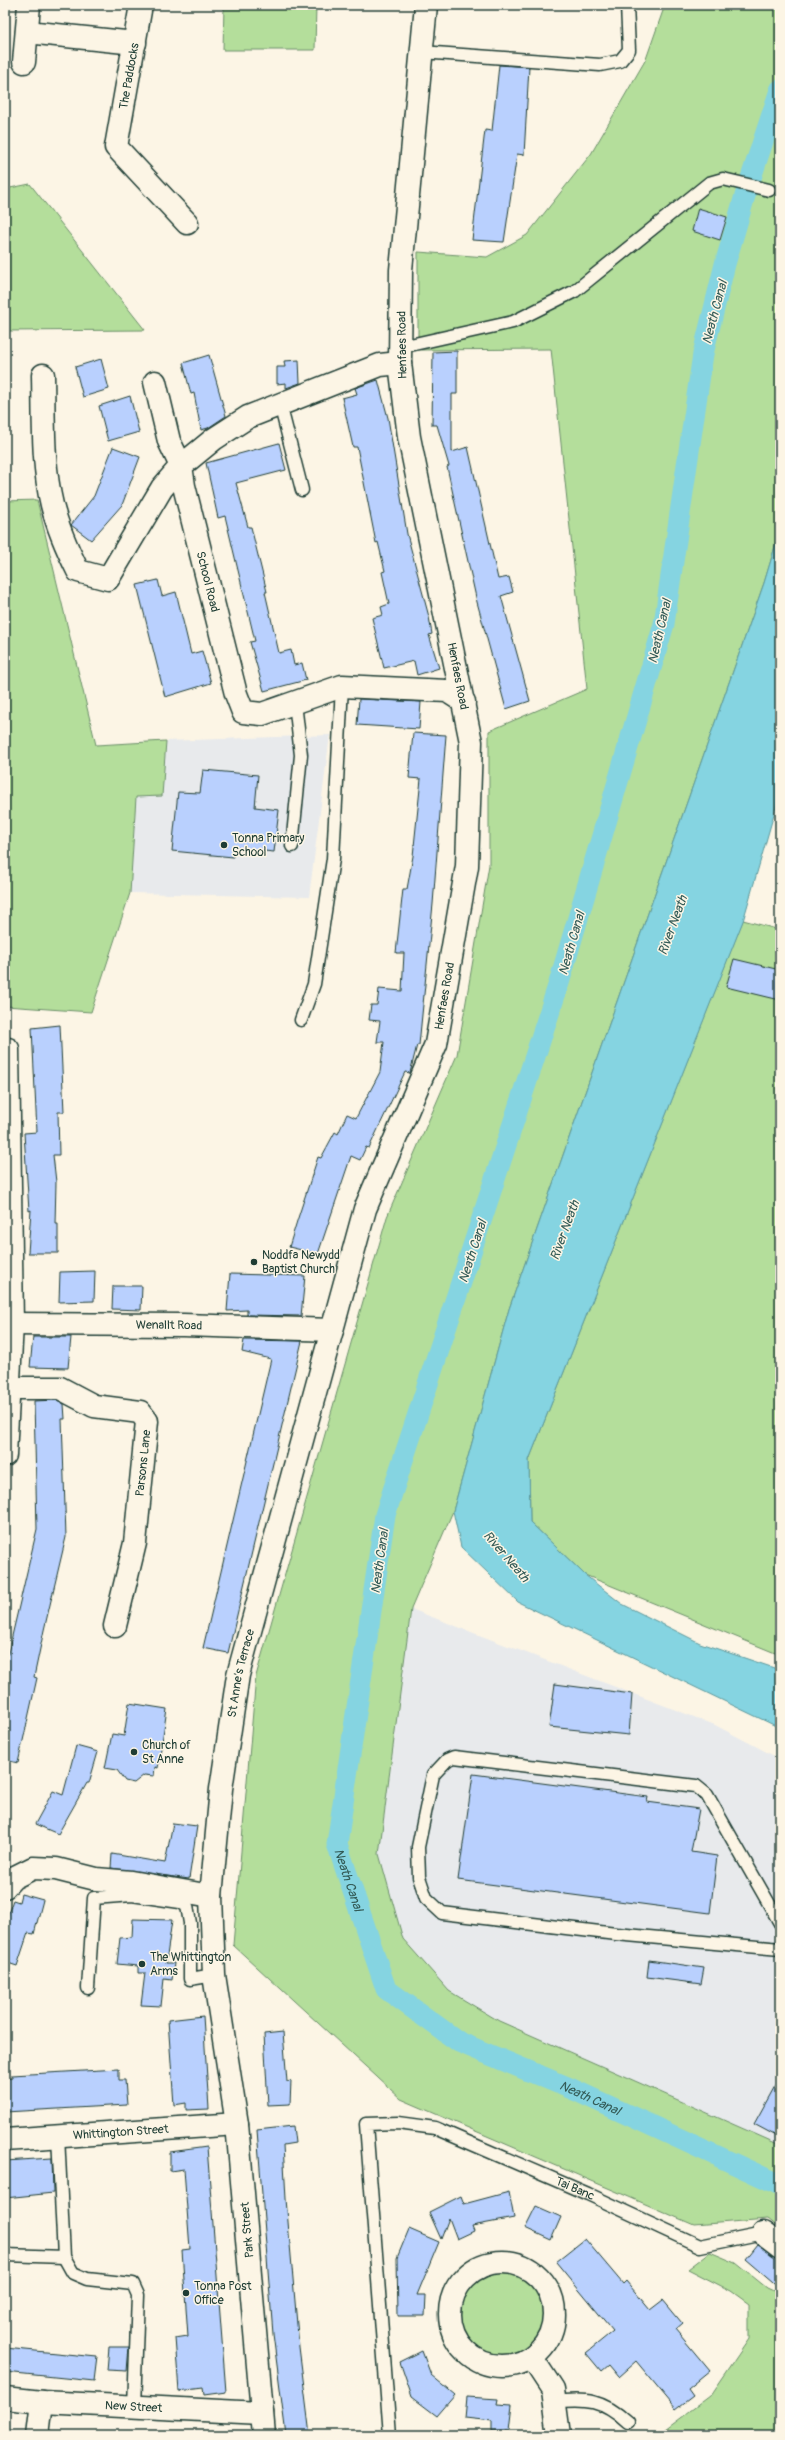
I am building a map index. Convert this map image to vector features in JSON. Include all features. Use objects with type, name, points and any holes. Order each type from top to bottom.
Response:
[{"type":"street","points":[[24,62],[29,5]]},
{"type":"street","name":"The Paddocks","points":[[141,5],[116,147],[187,223]]},
{"type":"street","name":"Henfaes Road","points":[[332,1330],[365,1209],[436,1044],[467,866],[471,742],[409,437],[400,355],[401,270],[426,5]]},
{"type":"street","points":[[27,32],[135,44]]},
{"type":"street","points":[[42,375],[45,448],[52,504],[63,541],[78,571],[108,579],[162,488],[181,466],[214,439],[248,417],[380,365],[400,355]]},
{"type":"street","points":[[155,382],[169,441],[181,466]]},
{"type":"street","name":"School Road","points":[[181,466],[236,694],[243,712],[262,714],[342,686],[447,691],[464,702]]},
{"type":"street","points":[[5,1455],[9,1388],[8,1048]]},
{"type":"street","name":"Wenallt Road","points":[[9,1324],[183,1325],[332,1330]]},
{"type":"street","name":"St Anne's Terrace","points":[[222,2025],[214,1975],[210,1896],[221,1789],[238,1675],[332,1330]]},
{"type":"street","name":"Parsons Lane","points":[[9,1388],[60,1388],[94,1406],[140,1412],[147,1421],[135,1543],[115,1626]]},
{"type":"street","points":[[5,1887],[13,1878],[33,1868],[56,1869],[89,1878],[131,1882],[210,1896]]},
{"type":"street","name":"Park Street","points":[[222,2025],[237,2124],[264,2435]]},
{"type":"street","name":"Whittington Street","points":[[5,2140],[237,2124]]},
{"type":"street","name":"Tai Banc","points":[[763,2233],[780,2246]]},
{"type":"street","points":[[500,2261],[519,2264],[533,2270],[546,2285],[553,2300],[554,2321],[544,2344],[532,2358],[509,2366],[487,2364],[471,2357],[453,2336],[449,2318],[453,2294],[464,2275],[483,2265],[500,2261]]},
{"type":"street","points":[[532,2358],[552,2390],[560,2435]]},
{"type":"street","name":"New Street","points":[[5,2398],[42,2402],[262,2413]]},
{"type":"street","points":[[38,2435],[42,2402]]},
{"type":"lane","points":[[421,52],[600,65],[620,61],[629,50],[627,5]]},
{"type":"lane","points":[[400,355],[513,322],[575,291],[708,183],[723,179],[769,190]]},
{"type":"lane","points":[[280,404],[302,490]]},
{"type":"lane","points":[[301,1020],[314,984],[333,859],[342,686]]},
{"type":"lane","points":[[292,846],[301,754],[296,703]]},
{"type":"lane","points":[[780,1924],[707,1796],[696,1786],[454,1757],[447,1760],[433,1775],[418,1847],[419,1877],[426,1898],[442,1913],[616,1934],[780,1949]]},
{"type":"lane","points":[[88,1988],[94,1898],[132,1895],[180,1902],[187,1906],[190,1923],[190,1979],[214,1975]]},
{"type":"lane","name":"Tai Banc","points":[[390,2435],[366,2124],[398,2123],[435,2128],[588,2194],[700,2246],[763,2233]]},
{"type":"lane","points":[[58,2136],[64,2257],[73,2273],[87,2279],[133,2284],[138,2295],[134,2407]]},
{"type":"lane","points":[[5,2255],[64,2257]]},
{"type":"lane","points":[[554,2402],[573,2400],[602,2404],[612,2409],[627,2422]]},
{"type":"shaded area","name":"Tonna Primary School","points":[[330,735],[309,897],[130,893],[136,797],[162,796],[166,741]]},
{"type":"shaded area","points":[[411,1609],[715,1725],[780,1759],[780,2145],[499,2021],[449,1991],[403,1939],[379,1854]]},
{"type":"green space","points":[[224,5],[316,5],[315,50],[223,50]]},
{"type":"green space","points":[[665,5],[780,5],[780,530],[764,583],[509,1309],[453,1511],[411,1609],[379,1854],[403,1939],[449,1991],[499,2021],[780,2145],[780,2229],[767,2219],[694,2225],[401,2099],[233,1945],[256,1676],[387,1217],[457,1055],[489,865],[489,731],[587,689],[551,349],[418,350],[418,252],[487,257],[527,235],[591,154],[646,59]]},
{"type":"green space","points":[[30,184],[145,330],[5,331],[5,189]]},
{"type":"green space","points":[[37,500],[96,745],[166,741],[162,796],[136,797],[130,893],[91,1012],[5,1006],[5,501]]},
{"type":"green space","points":[[743,920],[780,930],[780,1655],[585,1575],[530,1522],[529,1460]]},
{"type":"green space","points":[[710,2252],[736,2263],[767,2288],[780,2294],[780,2435],[658,2435],[710,2396],[749,2339],[749,2304],[731,2291],[688,2269]]},
{"type":"green space","points":[[500,2270],[517,2274],[531,2283],[540,2297],[544,2314],[540,2331],[531,2345],[517,2354],[500,2358],[483,2354],[469,2345],[460,2331],[456,2314],[460,2297],[469,2283],[483,2274]]},
{"type":"water","points":[[739,196],[744,199],[749,199],[730,263],[725,264],[721,260]]},
{"type":"water","name":"River Neath","points":[[780,530],[780,793],[743,921],[529,1460],[530,1522],[585,1575],[622,1604],[700,1643],[780,1670],[780,1728],[518,1602],[461,1547],[453,1511],[509,1309],[764,583]]},
{"type":"building","points":[[499,65],[529,67],[524,155],[517,154],[504,242],[472,240],[485,130],[492,131]]},
{"type":"building","points":[[698,208],[727,217],[720,240],[692,231]]},
{"type":"building","points":[[457,351],[457,394],[452,394],[452,452],[468,447],[498,579],[509,577],[513,592],[501,596],[530,701],[506,709],[477,602],[447,467],[449,466],[437,425],[432,425],[433,352]]},
{"type":"building","points":[[209,355],[226,416],[208,428],[201,430],[194,393],[191,394],[183,363]]},
{"type":"building","points":[[101,359],[109,389],[83,397],[75,367]]},
{"type":"building","points":[[299,360],[300,383],[286,388],[286,383],[277,384],[277,367],[285,367],[284,361]]},
{"type":"building","points":[[378,380],[388,418],[407,534],[429,617],[432,634],[429,635],[439,668],[417,675],[414,661],[384,668],[372,618],[383,615],[381,607],[389,604],[382,572],[385,571],[378,542],[376,543],[357,447],[353,447],[342,398],[357,394],[355,388]]},
{"type":"building","points":[[130,396],[139,432],[108,441],[99,406]]},
{"type":"building","points":[[279,443],[286,470],[236,483],[248,527],[251,527],[267,592],[265,592],[279,653],[291,650],[294,665],[302,663],[306,680],[264,691],[250,642],[255,641],[225,516],[218,518],[206,463]]},
{"type":"building","points":[[113,447],[140,457],[122,505],[91,540],[71,525],[94,496]]},
{"type":"building","points":[[158,580],[162,596],[176,592],[191,654],[202,651],[211,683],[165,697],[137,585]]},
{"type":"building","points":[[359,699],[421,702],[419,729],[357,725]]},
{"type":"building","points":[[413,733],[446,735],[433,904],[419,1045],[417,1045],[410,1073],[405,1072],[369,1148],[366,1147],[360,1160],[351,1156],[318,1254],[289,1247],[297,1221],[318,1157],[321,1158],[335,1132],[338,1134],[347,1114],[356,1118],[380,1072],[384,1042],[377,1042],[380,1021],[369,1020],[371,1005],[377,1005],[379,989],[402,991],[404,953],[396,953],[403,889],[407,889],[413,856],[421,779],[409,778]]},
{"type":"building","points":[[203,770],[258,775],[255,807],[279,810],[274,852],[235,848],[233,857],[172,851],[178,792],[200,793]]},
{"type":"building","points":[[734,959],[780,970],[780,1000],[726,987]]},
{"type":"building","points":[[60,1025],[64,1112],[58,1112],[59,1155],[53,1155],[56,1182],[55,1224],[58,1224],[58,1253],[28,1253],[31,1210],[29,1211],[24,1133],[37,1132],[32,1028]]},
{"type":"building","points":[[95,1271],[94,1301],[59,1302],[60,1272]]},
{"type":"building","points":[[230,1274],[305,1276],[301,1316],[247,1315],[247,1310],[227,1311]]},
{"type":"building","points":[[113,1286],[142,1286],[141,1310],[112,1309]]},
{"type":"building","points":[[33,1337],[71,1337],[68,1368],[30,1367]]},
{"type":"building","points":[[244,1340],[302,1341],[228,1653],[203,1648],[271,1359],[242,1352]]},
{"type":"building","points":[[57,1400],[64,1404],[65,1419],[62,1419],[66,1537],[34,1677],[37,1678],[18,1763],[5,1760],[5,1666],[37,1529],[34,1401]]},
{"type":"building","points":[[555,1684],[632,1694],[629,1735],[549,1727]]},
{"type":"building","name":"Church of St Anne","points":[[129,1703],[167,1709],[158,1768],[155,1767],[154,1776],[144,1775],[134,1783],[125,1781],[117,1770],[105,1768],[112,1734],[124,1736]]},
{"type":"building","points":[[76,1746],[98,1752],[89,1783],[87,1783],[58,1834],[35,1824],[53,1791],[63,1795]]},
{"type":"building","points":[[473,1774],[648,1797],[647,1802],[699,1809],[691,1852],[717,1856],[710,1913],[458,1880]]},
{"type":"building","points":[[173,1823],[197,1826],[189,1879],[111,1868],[112,1854],[165,1863]]},
{"type":"building","points":[[21,1894],[43,1900],[34,1934],[28,1933],[17,1966],[5,1962],[5,1922],[13,1900],[19,1902]]},
{"type":"building","points":[[133,1919],[172,1920],[166,1963],[174,1963],[172,1980],[164,1979],[161,2006],[141,2005],[145,1973],[138,1973],[138,1966],[117,1964],[120,1938],[132,1937]]},
{"type":"building","points":[[649,1960],[704,1968],[701,1984],[647,1977]]},
{"type":"building","points":[[203,2016],[209,2109],[186,2110],[186,2103],[174,2105],[168,2020]]},
{"type":"building","points":[[283,2032],[287,2082],[291,2081],[290,2104],[268,2105],[264,2034]]},
{"type":"building","points":[[119,2069],[119,2080],[125,2080],[127,2105],[5,2112],[5,2079],[12,2078],[12,2075]]},
{"type":"building","points":[[780,2077],[780,2138],[754,2124]]},
{"type":"building","points":[[293,2126],[295,2143],[283,2145],[286,2199],[299,2347],[310,2435],[286,2435],[273,2334],[257,2130]]},
{"type":"building","points":[[207,2147],[226,2392],[204,2395],[203,2388],[179,2391],[175,2338],[188,2336],[182,2250],[190,2249],[184,2169],[170,2171],[170,2152]]},
{"type":"building","points":[[52,2158],[53,2193],[5,2198],[5,2161]]},
{"type":"building","points":[[509,2192],[514,2218],[472,2226],[474,2231],[457,2239],[449,2218],[441,2239],[429,2212],[461,2196],[464,2204]]},
{"type":"building","points":[[536,2206],[561,2217],[551,2240],[525,2228]]},
{"type":"building","points":[[409,2229],[439,2242],[417,2295],[426,2295],[425,2316],[398,2316],[397,2258]]},
{"type":"building","points":[[585,2239],[623,2284],[626,2281],[650,2310],[663,2300],[682,2323],[675,2329],[710,2371],[688,2389],[693,2396],[676,2409],[636,2361],[618,2377],[608,2365],[601,2371],[586,2353],[613,2331],[556,2262]]},
{"type":"building","points":[[757,2244],[780,2259],[780,2289],[745,2259]]},
{"type":"building","points":[[109,2347],[129,2347],[127,2371],[107,2370]]},
{"type":"building","points":[[5,2348],[97,2357],[94,2381],[5,2372]]},
{"type":"building","points":[[422,2351],[431,2375],[455,2395],[437,2416],[412,2397],[400,2362]]},
{"type":"building","points":[[467,2397],[498,2399],[497,2404],[512,2405],[509,2430],[492,2431],[492,2421],[465,2418]]},
{"type":"waterway","name":"Neath Canal","points":[[780,90],[744,199],[725,264],[703,354],[664,624],[559,983],[385,1515],[337,1844],[386,1989],[459,2042],[572,2089],[780,2185]]},
{"type":"place","name":"Tonna Primary School","points":[[224,845]]},
{"type":"place","name":"Noddfa Newydd Baptist Church","points":[[254,1262]]},
{"type":"place","name":"Church of St Anne","points":[[134,1752]]},
{"type":"place","name":"The Whittington Arms","points":[[142,1964]]},
{"type":"place","name":"Tonna Post Office","points":[[186,2293]]}]
